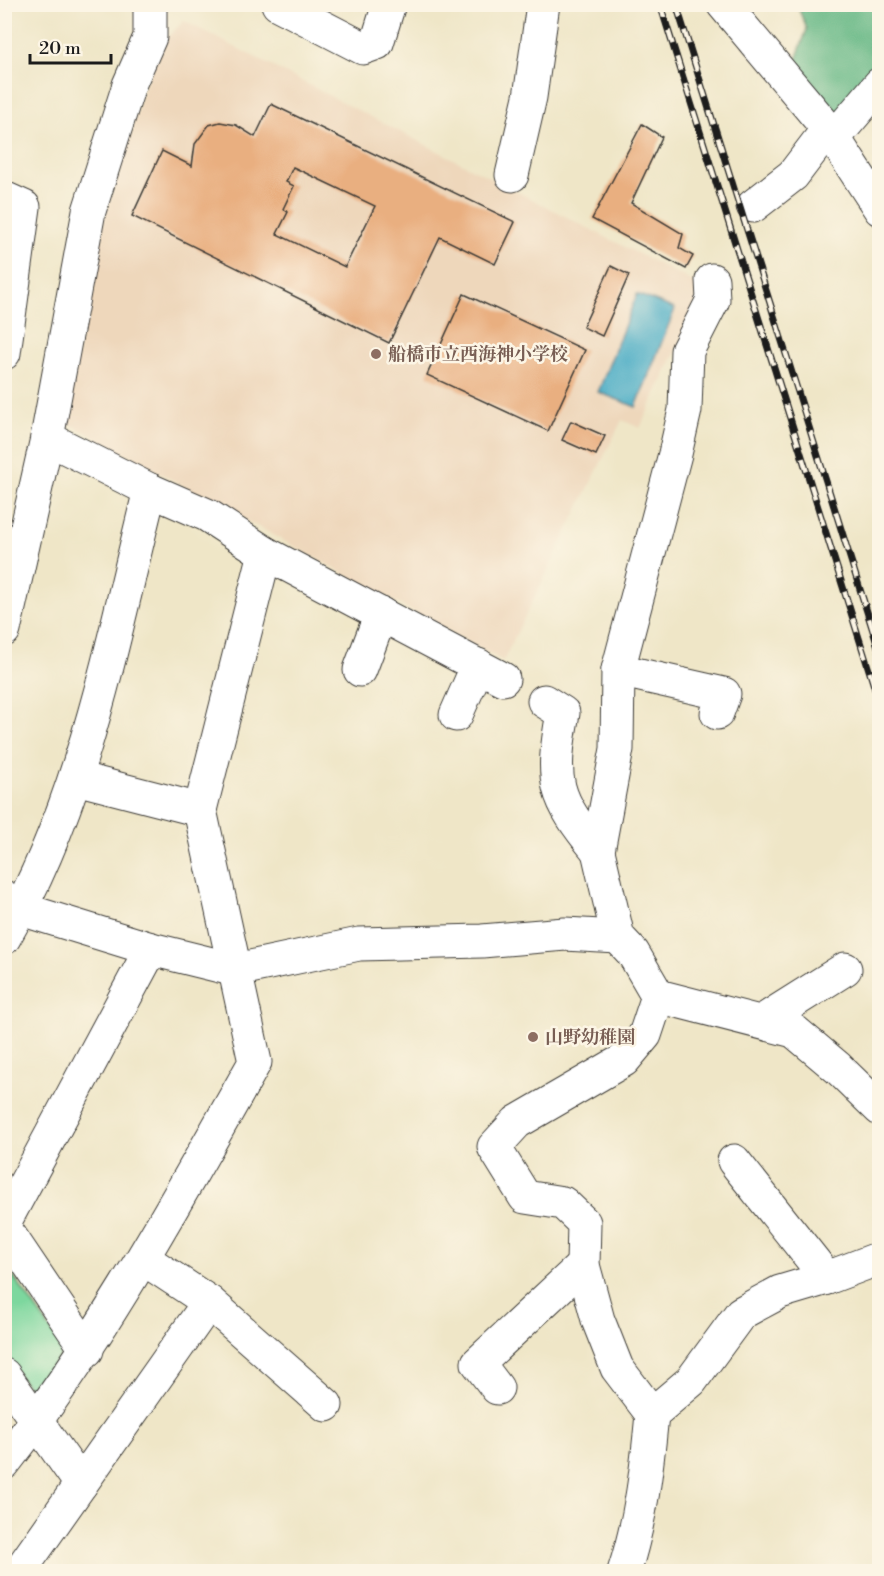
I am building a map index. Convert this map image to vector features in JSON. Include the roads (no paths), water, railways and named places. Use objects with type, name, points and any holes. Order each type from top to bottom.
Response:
[{"type":"street","points":[[150,4],[150,37]]},
{"type":"street","points":[[4,630],[47,438],[89,211],[129,85],[150,37],[170,4]]},
{"type":"street","points":[[278,4],[363,48],[377,43],[389,4]]},
{"type":"street","points":[[512,175],[530,97],[543,4]]},
{"type":"street","points":[[723,4],[831,134],[878,203]]},
{"type":"street","points":[[753,206],[792,175],[879,84]]},
{"type":"street","points":[[4,198],[24,207],[4,353]]},
{"type":"street","points":[[712,280],[713,300],[687,351],[685,410],[618,670],[617,749],[598,851],[618,937],[633,953],[658,996],[794,1031],[838,1068],[879,1109]]},
{"type":"street","points":[[47,438],[150,490],[207,515],[265,553],[491,672],[456,715]]},
{"type":"street","points":[[4,938],[13,903],[76,778],[150,490]]},
{"type":"street","points":[[4,1463],[38,1421],[87,1350],[144,1259],[255,1062],[200,810],[265,553]]},
{"type":"street","points":[[360,670],[381,614]]},
{"type":"street","points":[[618,670],[724,693],[717,713]]},
{"type":"street","points":[[544,701],[563,713],[556,749],[556,783],[570,816],[598,851]]},
{"type":"street","points":[[76,778],[200,810]]},
{"type":"street","points":[[13,903],[151,950],[236,970],[359,944],[482,941],[565,934],[618,937]]},
{"type":"street","points":[[4,1223],[151,950]]},
{"type":"street","points":[[761,1022],[845,969]]},
{"type":"street","points":[[624,1572],[646,1484],[652,1414],[617,1368],[598,1320],[583,1265],[584,1223],[563,1203],[525,1197],[494,1147],[517,1122],[624,1060],[645,1035],[658,996]]},
{"type":"street","points":[[735,1161],[828,1278]]},
{"type":"street","points":[[4,1227],[87,1350]]},
{"type":"street","points":[[652,1414],[691,1381],[741,1313],[780,1292],[828,1278],[879,1258]]},
{"type":"street","points":[[144,1259],[209,1302],[326,1405]]},
{"type":"street","points":[[497,1388],[478,1364],[583,1265]]},
{"type":"street","points":[[19,1572],[209,1302]]},
{"type":"street","points":[[4,1375],[81,1484]]},
{"type":"water","points":[[637,294],[675,309],[636,407],[598,392]]},
{"type":"railway","points":[[660,4],[880,705]]},
{"type":"railway","points":[[676,4],[880,653]]},
{"type":"place","name":"船橋市立西海神小学校","points":[[376,354]]},
{"type":"place","name":"山野幼稚園","points":[[533,1037]]}]
